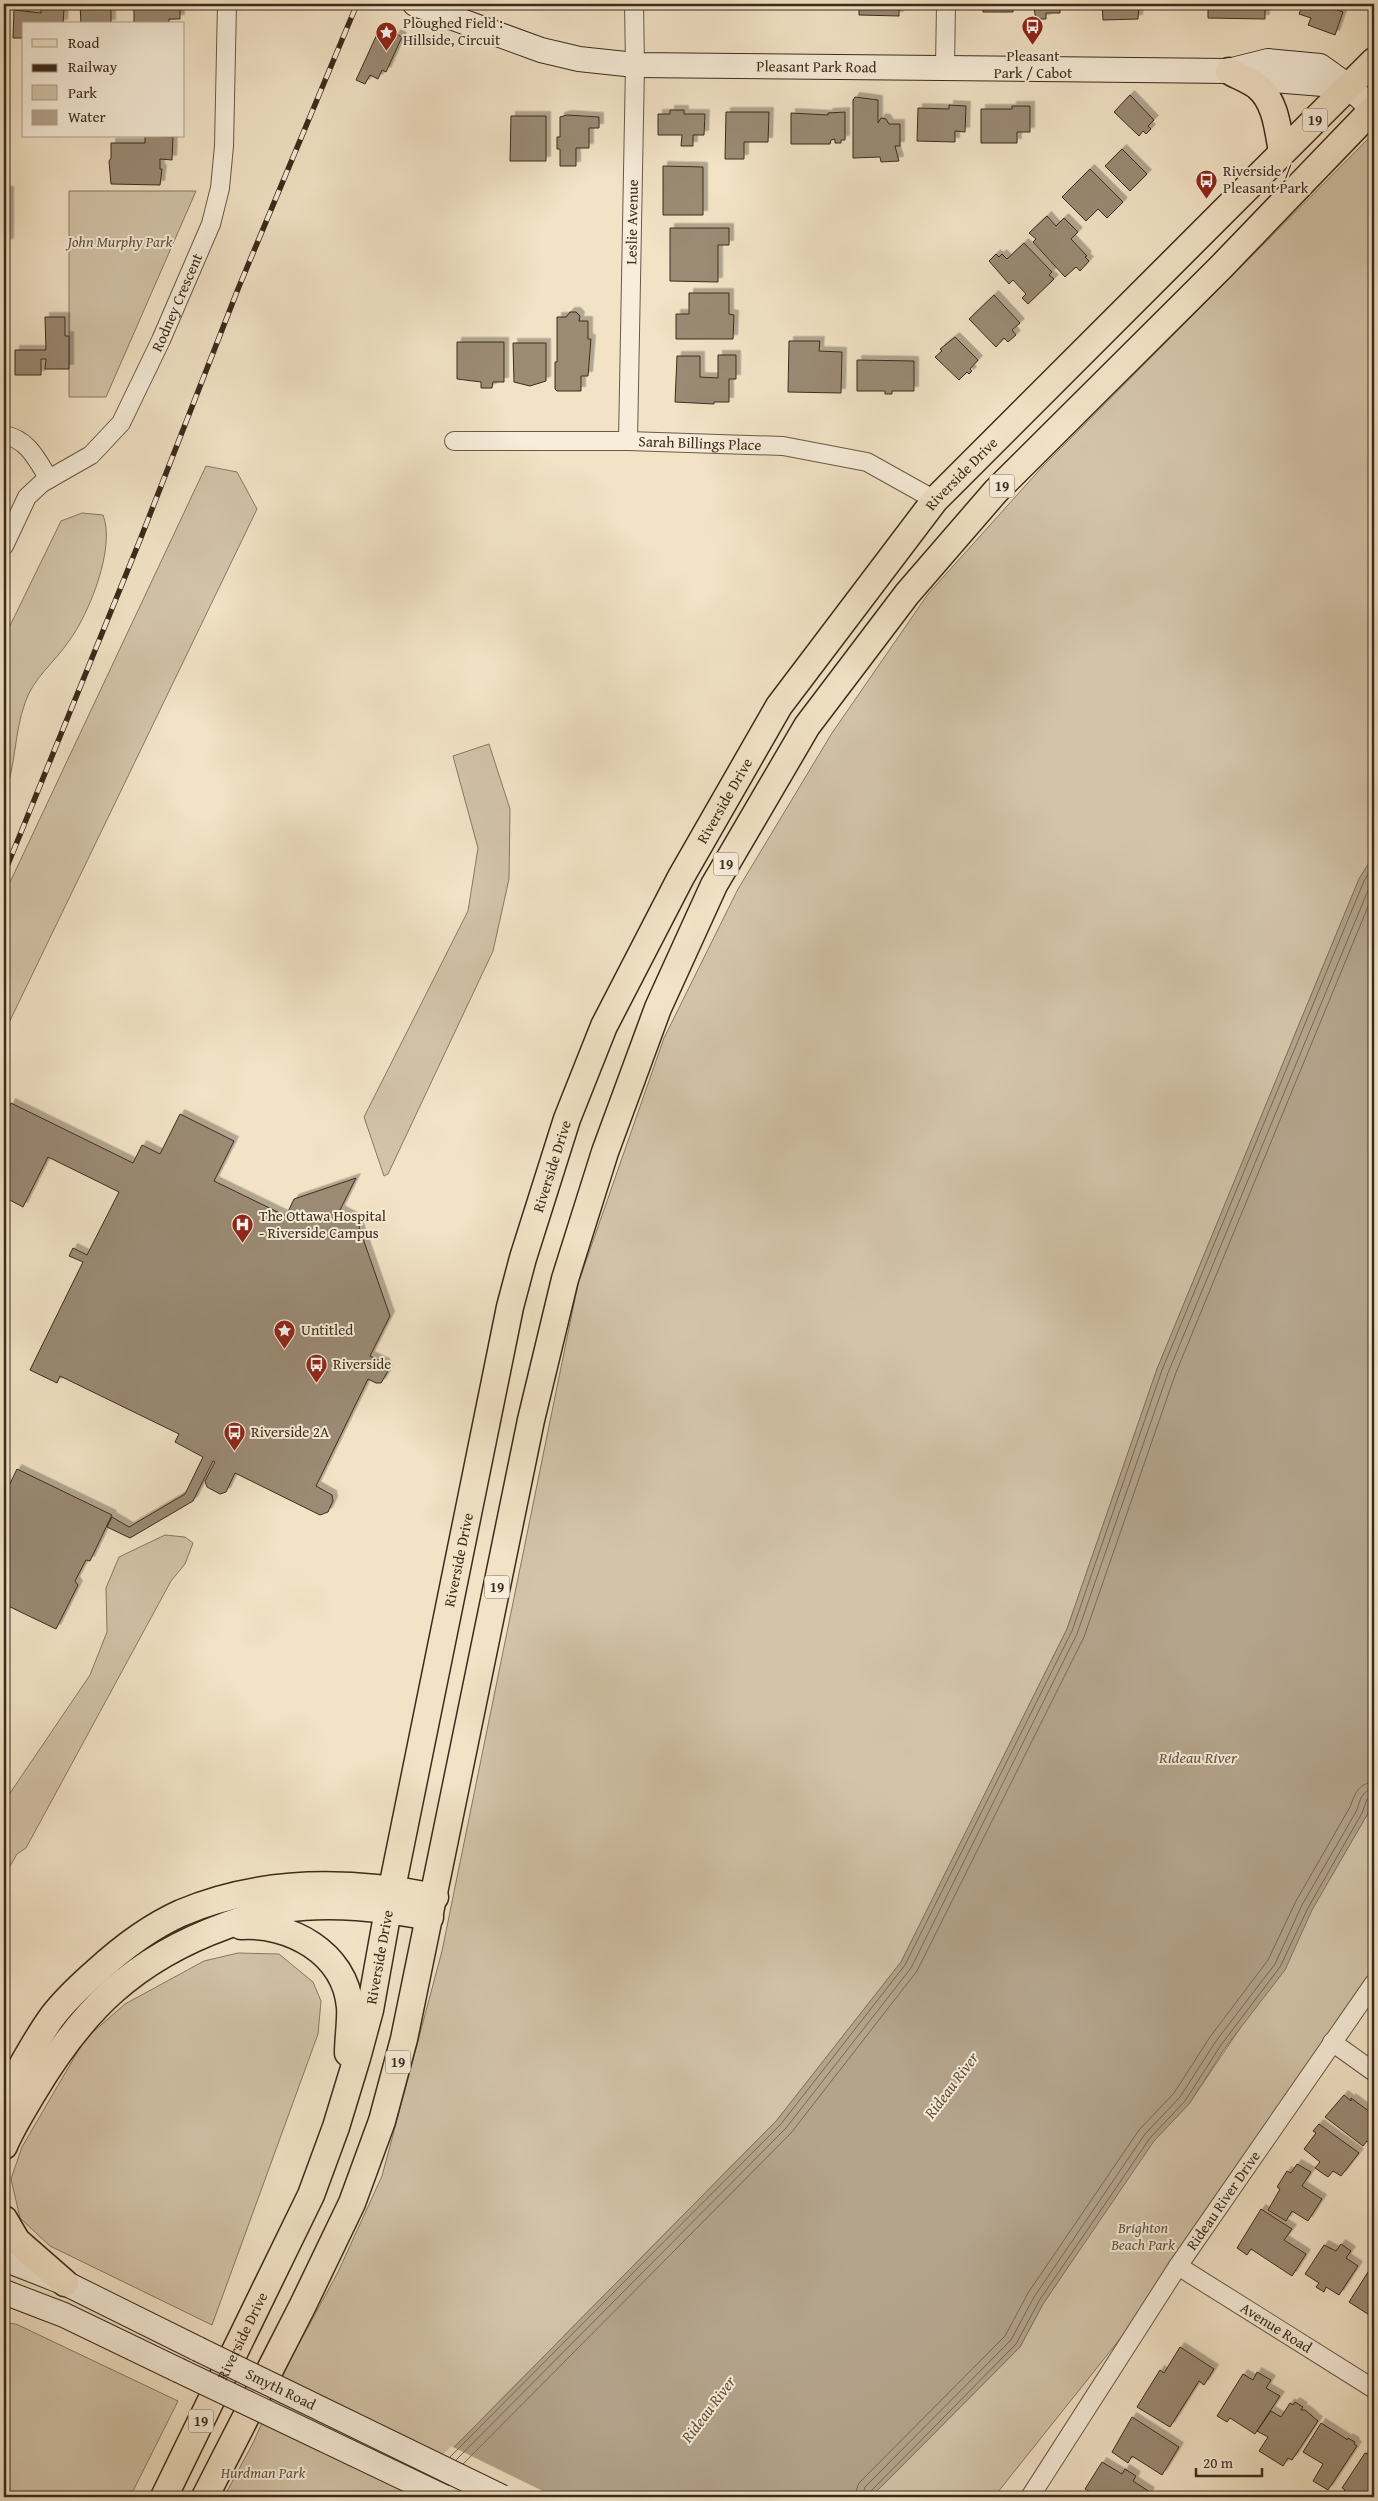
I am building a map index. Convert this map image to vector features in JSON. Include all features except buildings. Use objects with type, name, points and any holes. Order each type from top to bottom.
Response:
[{"type":"main road","name":"Pleasant Park Road","points":[[415,4],[541,50],[579,59],[635,65],[1229,71],[1273,80],[1348,86]]},
{"type":"main road","name":"Riverside Drive","points":[[164,2497],[304,2211],[324,2161],[346,2095],[370,2010],[510,1307],[523,1258],[568,1119],[604,1026],[621,991],[681,877],[779,706],[935,500],[1374,61]]},
{"type":"main road","points":[[1229,71],[1258,87],[1266,96],[1271,104],[1282,152]]},
{"type":"main road","points":[[1348,86],[1374,109]]},
{"type":"main road","name":"19","points":[[205,2497],[316,2280],[352,2203],[393,2084],[432,1907],[531,1420],[567,1271],[605,1152],[658,1008],[714,885],[806,726],[907,594],[996,491],[1221,266],[1374,109]]},
{"type":"main road","points":[[4,2098],[53,2016],[107,1962],[154,1927],[182,1913],[218,1902],[278,1889],[332,1884],[432,1907]]},
{"type":"main road","points":[[4,2146],[60,2048],[85,2016],[112,1992],[162,1954],[190,1939],[261,1913],[285,1908],[391,1899]]},
{"type":"main road","points":[[222,1927],[258,1925],[276,1928],[295,1935],[313,1945],[327,1958],[346,1989],[350,2006],[346,2095]]},
{"type":"main road","points":[[4,2219],[17,2241],[65,2283]]},
{"type":"main road","name":"Smyth Road","points":[[4,2259],[65,2283],[502,2497]]},
{"type":"main road","name":"Smyth Road","points":[[4,2292],[64,2315],[444,2497]]},
{"type":"street","name":"Rodney Crescent","points":[[4,546],[27,497],[49,479],[91,455],[121,423],[161,340],[211,224],[220,188],[224,146],[227,4]]},
{"type":"street","name":"Leslie Avenue","points":[[628,441],[635,65],[634,4]]},
{"type":"street","points":[[946,4],[946,68]]},
{"type":"street","points":[[4,435],[14,437],[29,448],[49,479]]},
{"type":"street","name":"Sarah Billings Place","points":[[454,441],[628,441],[783,446],[867,462],[935,500]]},
{"type":"street","name":"Rideau River Drive","points":[[1030,2497],[1178,2266],[1374,1983]]},
{"type":"street","points":[[1332,2042],[1374,2072]]},
{"type":"street","name":"Avenue Road","points":[[1178,2266],[1374,2389]]},
{"type":"green space","name":"Hurdman Park","points":[[1374,133],[1374,855],[1359,879],[1157,1369],[1067,1629],[901,1962],[777,2120],[405,2497],[224,2497],[253,2443],[289,2362],[338,2272],[382,2176],[442,1951],[578,1284],[664,1038],[738,889],[832,733],[928,594],[1044,465]]},
{"type":"green space","name":"John Murphy Park","points":[[69,191],[196,191],[106,397],[69,397]]},
{"type":"green space","points":[[206,466],[237,472],[257,509],[4,1033],[4,895]]},
{"type":"green space","points":[[82,513],[103,515],[106,528],[106,544],[103,562],[92,598],[77,629],[33,686],[25,703],[21,714],[11,773],[4,796],[4,638],[61,521]]},
{"type":"green space","points":[[489,744],[510,809],[509,879],[493,951],[388,1174],[384,1176],[364,1117],[468,911],[478,848],[453,756]]},
{"type":"green space","points":[[165,1535],[185,1537],[193,1543],[185,1564],[171,1581],[26,1848],[17,1854],[4,1877],[4,1802],[90,1675],[107,1632],[106,1588],[119,1557]]},
{"type":"green space","name":"Brighton Beach Park","points":[[1374,1794],[1374,1985],[1178,2266],[994,2497],[871,2497],[1020,2347],[1043,2304],[1154,2140],[1189,2104],[1253,2009],[1367,1815]]},
{"type":"green space","points":[[238,1953],[279,1954],[313,1982],[321,2001],[318,2034],[212,2325],[50,2246],[20,2218],[11,2179],[22,2147],[85,2039],[125,2004],[204,1961]]},
{"type":"green space","points":[[4,2323],[16,2324],[178,2401],[130,2497],[4,2497]]},
{"type":"water","name":"Rideau River","points":[[1374,855],[1374,1794],[1367,1815],[1312,1910],[1285,1970],[1225,2048],[1189,2104],[1154,2141],[1043,2304],[1020,2347],[871,2497],[405,2497],[777,2120],[901,1962],[1067,1629],[1157,1369],[1359,879]]},
{"type":"pier","points":[[451,2446],[555,2497],[403,2497]]},
{"type":"railway","points":[[4,874],[140,540],[238,289],[357,4]]},
{"type":"place","name":"Pleasant Park / Cabot","points":[[1033,46]]},
{"type":"place","name":"Ploughed Field : Hillside, Circuit","points":[[387,51]]},
{"type":"place","name":"Riverside / Pleasant Park","points":[[1207,199]]},
{"type":"place","name":"The Ottawa Hospital - Riverside Campus","points":[[243,1244]]},
{"type":"place","name":"Untitled","points":[[285,1349]]},
{"type":"place","name":"Riverside","points":[[317,1383]]},
{"type":"place","name":"Riverside 2A","points":[[235,1451]]}]
